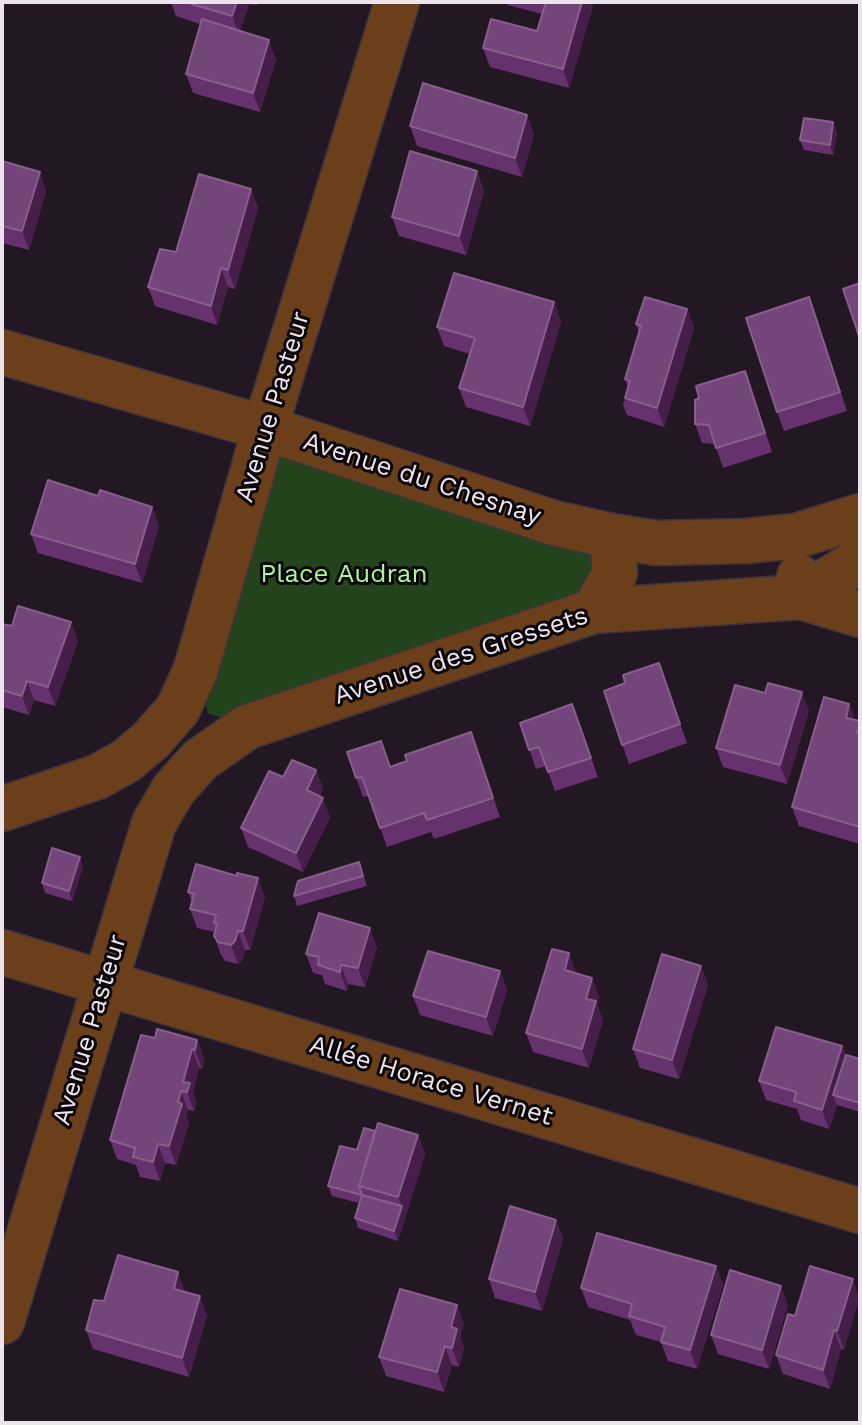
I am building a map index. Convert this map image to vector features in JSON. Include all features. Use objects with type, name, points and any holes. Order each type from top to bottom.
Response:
[{"type":"street","name":"Avenue Pasteur","points":[[2,809],[97,777],[126,761],[151,740],[178,709],[196,669],[265,428],[397,2]]},
{"type":"street","name":"Avenue du Chesnay","points":[[2,352],[265,428],[554,523],[656,543],[746,541],[796,536]]},
{"type":"street","points":[[860,516],[796,536],[801,597],[860,615]]},
{"type":"street","points":[[594,611],[615,573],[612,536]]},
{"type":"street","name":"Avenue des Gressets","points":[[247,727],[594,611],[801,597],[860,560]]},
{"type":"street","name":"Avenue Pasteur","points":[[2,1322],[154,823],[174,789],[200,760],[247,727]]},
{"type":"street","name":"Allée Horace Vernet","points":[[2,952],[860,1211]]},
{"type":"green space","name":"Place Audran","points":[[265,428],[612,536],[594,611],[247,727],[208,713],[196,669]]},
{"type":"building","points":[[185,2],[237,2],[232,16]]},
{"type":"building","points":[[546,2],[582,2],[563,69],[483,48],[491,19],[537,31]]},
{"type":"building","points":[[202,19],[269,40],[253,93],[186,74]]},
{"type":"building","points":[[423,83],[527,115],[515,158],[410,126]]},
{"type":"building","points":[[804,118],[833,122],[830,145],[800,140]]},
{"type":"building","points":[[410,151],[477,171],[459,236],[392,217]]},
{"type":"building","points":[[2,161],[40,172],[22,231],[2,226]]},
{"type":"building","points":[[199,174],[251,189],[228,270],[221,268],[211,306],[148,287],[160,249],[176,252]]},
{"type":"building","points":[[454,273],[554,302],[523,407],[459,388],[475,338],[437,327]]},
{"type":"building","points":[[860,283],[860,339],[843,289]]},
{"type":"building","points":[[645,297],[687,309],[657,408],[625,398],[630,381],[625,379],[641,326],[636,324]]},
{"type":"building","points":[[809,297],[840,392],[777,412],[746,318]]},
{"type":"building","points":[[745,371],[765,433],[716,448],[709,425],[695,424],[695,400],[699,398],[696,386]]},
{"type":"building","points":[[48,480],[98,496],[100,490],[152,507],[135,564],[31,534]]},
{"type":"building","points":[[18,606],[71,622],[48,687],[27,681],[22,696],[2,690],[2,624],[12,626]]},
{"type":"building","points":[[659,663],[680,724],[622,745],[604,691],[625,683],[623,675]]},
{"type":"building","points":[[768,683],[802,692],[780,765],[716,748],[735,685],[765,693]]},
{"type":"building","points":[[824,697],[849,704],[846,718],[860,721],[857,733],[860,734],[860,827],[792,807]]},
{"type":"building","points":[[572,704],[591,758],[548,772],[539,747],[529,750],[520,723]]},
{"type":"building","points":[[471,732],[493,798],[427,820],[424,813],[380,828],[362,777],[356,778],[347,752],[381,741],[390,767],[407,761],[405,755]]},
{"type":"building","points":[[292,760],[316,770],[307,790],[323,798],[296,853],[241,828],[269,771],[283,777]]},
{"type":"building","points":[[52,848],[80,857],[69,891],[42,883]]},
{"type":"building","points":[[359,862],[363,876],[294,896],[298,881]]},
{"type":"building","points":[[196,864],[237,876],[237,873],[258,878],[243,931],[238,931],[231,945],[218,942],[214,936],[216,915],[190,909],[194,894],[188,892]]},
{"type":"building","points":[[319,913],[370,928],[358,968],[341,965],[340,972],[318,965],[319,957],[306,954]]},
{"type":"building","points":[[552,949],[569,953],[565,970],[592,978],[586,999],[596,1001],[582,1049],[526,1033]]},
{"type":"building","points":[[428,951],[500,971],[486,1017],[413,996]]},
{"type":"building","points":[[662,954],[701,966],[672,1060],[633,1049]]},
{"type":"building","points":[[776,1027],[842,1046],[822,1110],[794,1101],[796,1092],[759,1081]]},
{"type":"building","points":[[157,1029],[197,1040],[183,1082],[190,1083],[187,1092],[181,1091],[178,1102],[182,1104],[169,1146],[158,1144],[153,1162],[133,1157],[135,1148],[110,1140],[141,1035],[155,1038]]},
{"type":"building","points":[[846,1055],[860,1059],[860,1103],[833,1095]]},
{"type":"building","points":[[378,1123],[418,1135],[398,1197],[359,1186]]},
{"type":"building","points":[[364,1128],[375,1131],[359,1186],[362,1195],[328,1186],[340,1146],[357,1150]]},
{"type":"building","points":[[362,1195],[402,1206],[394,1231],[355,1218]]},
{"type":"building","points":[[510,1206],[556,1220],[535,1292],[489,1279]]},
{"type":"building","points":[[597,1233],[716,1266],[690,1350],[661,1342],[665,1327],[629,1316],[632,1304],[581,1288]]},
{"type":"building","points":[[118,1255],[178,1272],[174,1289],[200,1296],[182,1358],[86,1330],[94,1300],[104,1301]]},
{"type":"building","points":[[810,1266],[853,1279],[823,1370],[776,1355],[788,1314],[795,1316]]},
{"type":"building","points":[[730,1270],[781,1286],[762,1350],[711,1335]]},
{"type":"building","points":[[400,1289],[457,1305],[451,1327],[457,1329],[452,1348],[445,1346],[437,1372],[379,1357]]}]
